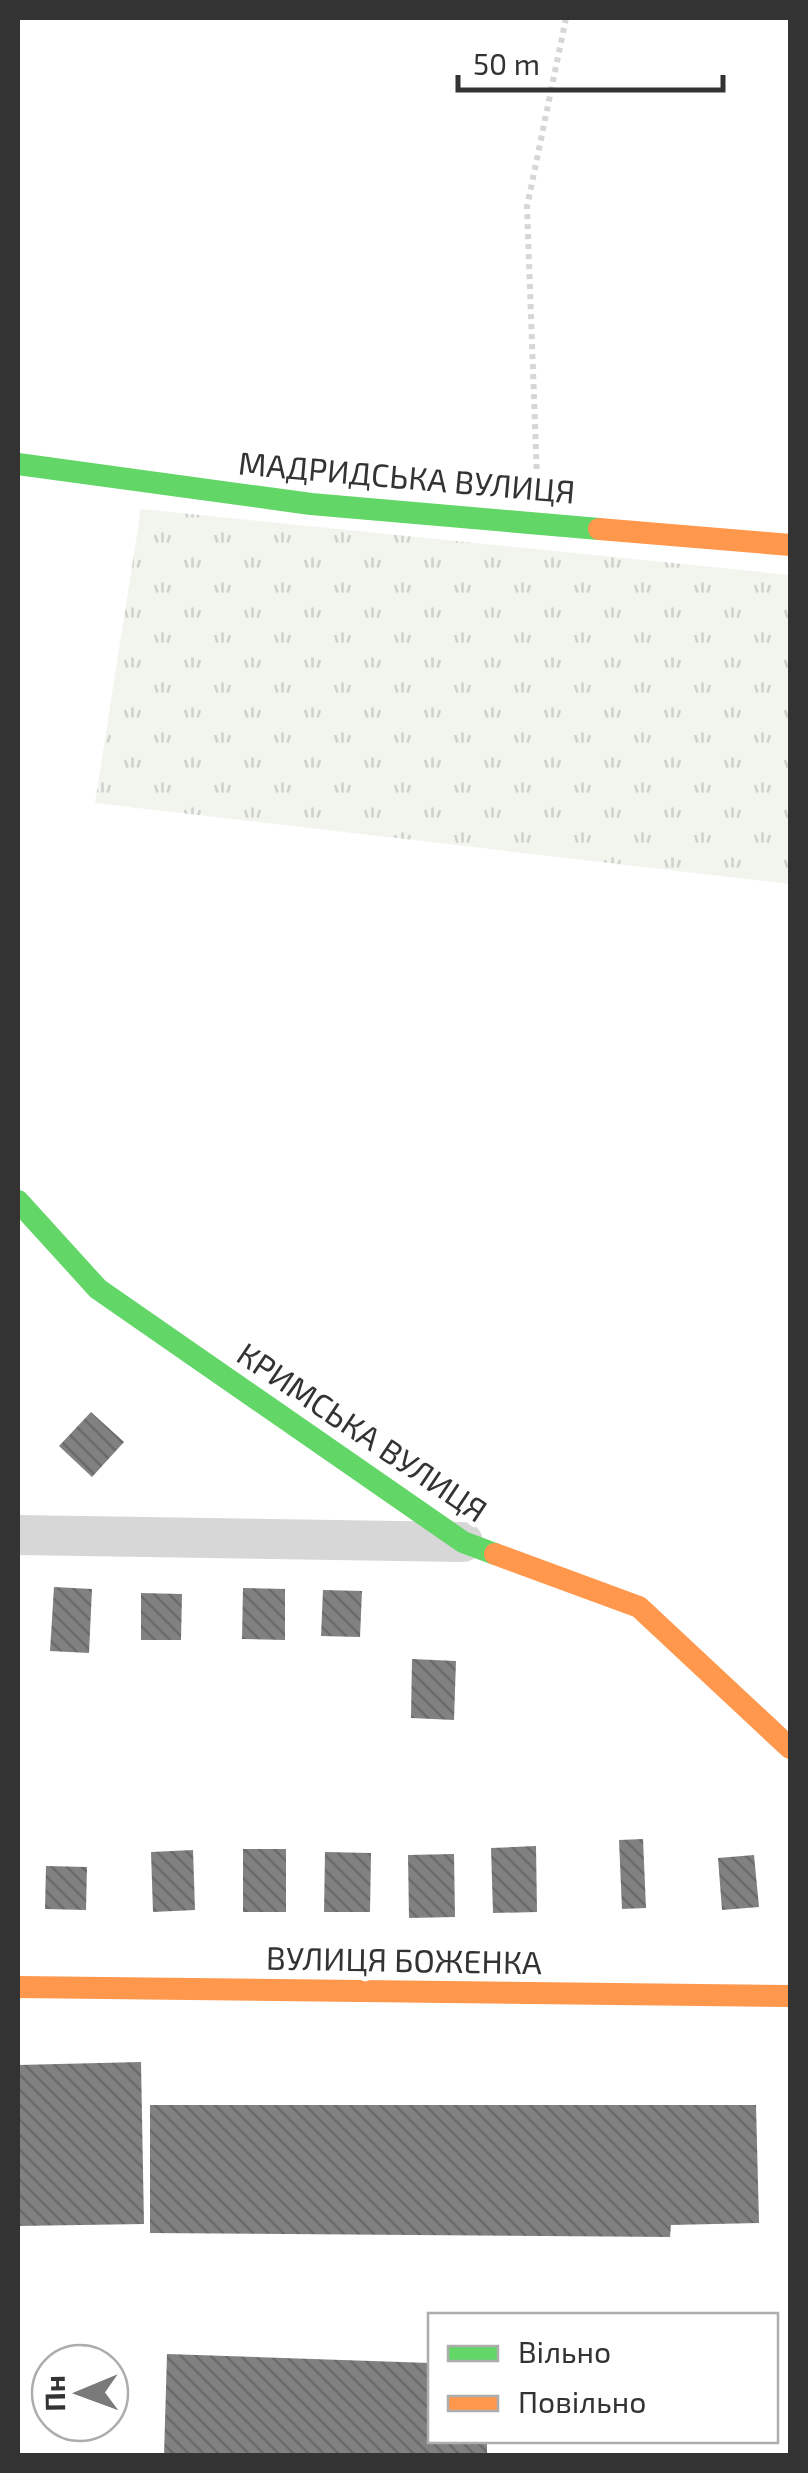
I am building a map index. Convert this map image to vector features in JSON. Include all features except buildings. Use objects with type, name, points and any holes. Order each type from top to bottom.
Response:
[{"type":"street","name":"МАДРИДСЬКА ВУЛИЦЯ","points":[[18,464],[311,504],[537,520],[790,545]]},
{"type":"street","name":"КРИМСЬКА ВУЛИЦЯ","points":[[18,1201],[98,1289],[463,1542],[639,1607],[790,1748]]},
{"type":"street","points":[[18,1535],[463,1542]]},
{"type":"street","name":"ВУЛИЦЯ БОЖЕНКА","points":[[18,1988],[790,1996]]},
{"type":"path","points":[[537,520],[537,404],[527,207],[566,18]]},
{"type":"green space","points":[[141,509],[790,575],[790,884],[95,803]]},
{"type":"traffic: fast","points":[[18,464],[311,504],[599,529]]},
{"type":"traffic: fast","points":[[18,1201],[98,1289],[463,1542],[495,1554]]},
{"type":"traffic: slow","points":[[599,529],[790,545]]},
{"type":"traffic: slow","points":[[495,1554],[639,1607],[790,1748]]},
{"type":"traffic: slow","points":[[18,1987],[790,1996]]}]
